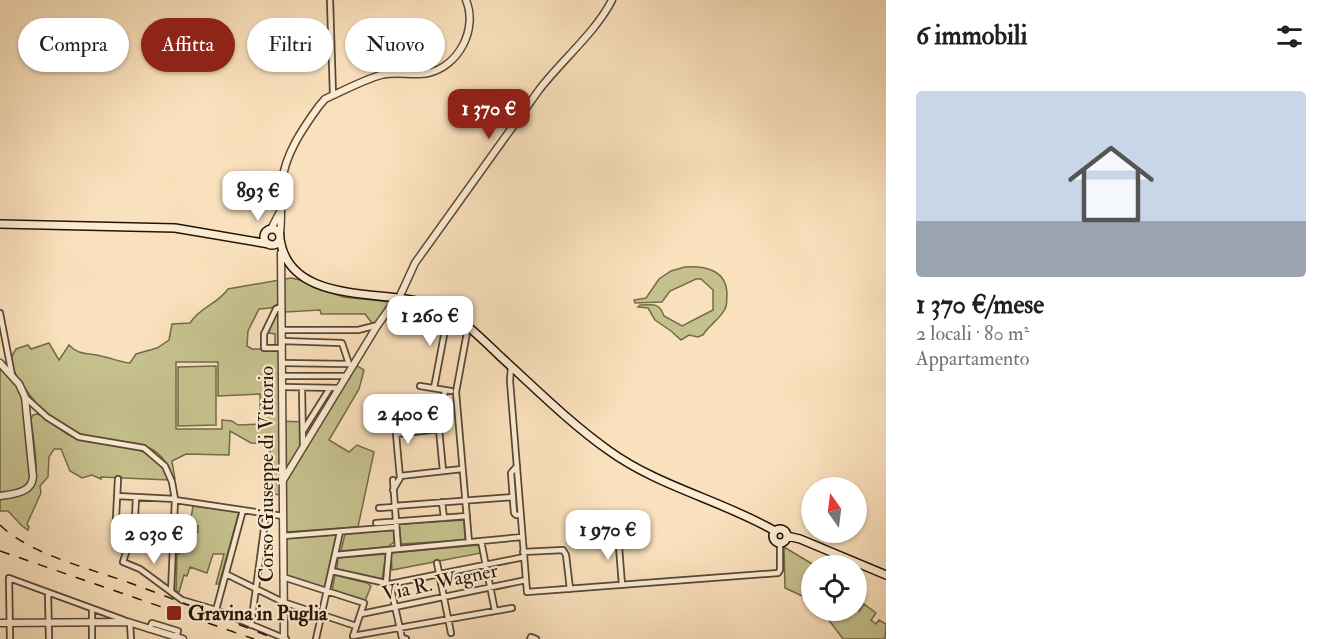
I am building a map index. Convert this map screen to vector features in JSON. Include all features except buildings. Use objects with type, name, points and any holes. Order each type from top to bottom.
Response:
[{"type":"main road","points":[[0,224],[175,228],[270,244],[276,244],[280,236]]},
{"type":"main road","points":[[246,240],[276,229],[280,236],[283,255]]},
{"type":"main road","points":[[268,231],[264,238],[283,255],[289,264],[300,275],[321,285],[348,292],[431,304],[451,315],[468,327],[586,432],[631,465],[775,531],[781,529],[787,536],[886,575]]},
{"type":"main road","points":[[775,531],[774,539],[780,543],[787,536]]},
{"type":"street","points":[[330,0],[333,95]]},
{"type":"street","points":[[280,236],[282,181],[289,155],[319,106],[333,95],[380,76],[424,74],[442,67],[459,52],[468,36],[471,19],[465,0]]},
{"type":"street","points":[[282,482],[347,376],[351,364],[399,298],[408,274],[422,252],[539,90],[598,23],[612,0]]},
{"type":"street","points":[[268,231],[281,210]]},
{"type":"street","name":"Corso Giuseppe di Vittorio","points":[[283,255],[282,482],[285,638]]},
{"type":"street","name":"Corso Giuseppe di Vittorio","points":[[282,307],[276,309],[264,335],[264,348],[282,345]]},
{"type":"street","points":[[0,313],[12,375]]},
{"type":"street","points":[[434,388],[445,330],[451,315]]},
{"type":"street","points":[[282,330],[352,330],[378,325]]},
{"type":"street","points":[[468,327],[454,392],[469,542]]},
{"type":"street","points":[[282,345],[342,343],[351,364]]},
{"type":"street","points":[[0,363],[19,384],[25,397],[33,482],[27,489],[0,496]]},
{"type":"street","points":[[283,363],[351,364]]},
{"type":"street","points":[[511,366],[510,381],[527,592],[778,573],[780,543]]},
{"type":"street","points":[[283,376],[347,376]]},
{"type":"street","points":[[420,386],[454,392]]},
{"type":"street","points":[[283,387],[339,388]]},
{"type":"street","points":[[302,388],[303,446]]},
{"type":"street","points":[[303,432],[330,388]]},
{"type":"street","points":[[442,408],[445,390]]},
{"type":"street","points":[[25,397],[47,417],[79,437],[144,448],[167,470],[175,500],[171,592]]},
{"type":"street","points":[[393,490],[400,476],[396,434],[439,429],[443,471]]},
{"type":"street","points":[[517,466],[511,473],[514,514],[521,515]]},
{"type":"street","points":[[400,476],[462,469]]},
{"type":"street","points":[[118,479],[115,538],[129,543],[135,543],[139,539],[140,520],[135,519],[136,497]]},
{"type":"street","points":[[393,480],[398,549]]},
{"type":"street","points":[[117,496],[175,500],[283,516]]},
{"type":"street","points":[[379,508],[513,497]]},
{"type":"street","points":[[442,502],[444,518]]},
{"type":"street","points":[[216,610],[243,510]]},
{"type":"street","points":[[251,625],[266,514]]},
{"type":"street","points":[[283,536],[340,532],[467,516]]},
{"type":"street","points":[[376,523],[396,524]]},
{"type":"street","points":[[316,639],[340,532]]},
{"type":"street","points":[[618,534],[622,585]]},
{"type":"street","points":[[335,555],[522,537]]},
{"type":"street","points":[[481,541],[495,611]]},
{"type":"street","points":[[129,543],[123,562],[140,569],[182,600],[216,610],[285,638]]},
{"type":"street","points":[[388,550],[388,584],[404,638]]},
{"type":"street","points":[[332,571],[388,584],[486,565],[524,554],[563,550],[566,555],[570,589]]},
{"type":"street","points":[[437,563],[451,633]]},
{"type":"street","points":[[226,574],[283,602],[357,626]]},
{"type":"street","points":[[283,577],[364,603],[352,638]]},
{"type":"street","points":[[10,639],[9,578],[175,637]]},
{"type":"street","name":"Via R. Wagner","points":[[361,614],[526,580]]},
{"type":"street","points":[[48,593],[49,639]]},
{"type":"street","points":[[352,638],[512,608]]},
{"type":"street","points":[[92,609],[92,639]]},
{"type":"street","points":[[0,623],[129,622]]},
{"type":"street","points":[[129,622],[131,639]]},
{"type":"shaded area","points":[[685,267],[700,267],[719,275],[726,287],[727,304],[723,313],[703,335],[698,337],[689,335],[681,340],[655,320],[648,308],[638,307],[640,305],[658,306],[664,316],[682,326],[713,310],[713,290],[701,279],[696,279],[670,291],[662,302],[635,303],[634,300],[646,298],[659,279],[671,271]]},
{"type":"shaded area","points":[[291,278],[343,297],[390,302],[376,324],[372,323],[365,314],[321,314],[320,310],[285,312],[280,302],[271,308],[259,309],[248,331],[247,346],[252,349],[275,349],[275,334],[269,333],[268,329],[276,311],[280,311],[279,421],[305,422],[323,419],[356,365],[364,370],[359,389],[329,440],[349,452],[357,445],[374,452],[358,527],[286,532],[285,495],[271,494],[270,444],[251,443],[230,431],[229,455],[186,454],[172,461],[175,479],[173,479],[167,464],[148,447],[83,437],[60,424],[39,406],[21,382],[11,362],[16,349],[28,345],[31,349],[49,343],[59,360],[69,345],[80,352],[130,363],[136,354],[157,348],[169,340],[172,324],[190,323],[228,289]],"holes":[[[176,362],[218,362],[218,396],[260,394],[260,424],[238,425],[232,421],[222,420],[222,429],[176,429]]]},
{"type":"shaded area","points":[[0,366],[16,384],[24,400],[31,483],[24,489],[0,494]]},
{"type":"shaded area","points":[[216,366],[216,425],[178,426],[178,367]]},
{"type":"shaded area","points":[[37,414],[71,436],[140,450],[161,466],[168,480],[101,477],[101,479],[92,475],[82,478],[70,471],[61,449],[54,449],[49,457],[48,477],[40,486],[41,493],[27,524],[28,530],[8,511],[0,511],[0,498],[25,493],[34,484],[36,466],[31,419]]},
{"type":"shaded area","points":[[193,506],[239,512],[219,584],[216,584],[224,554],[213,554],[207,573],[190,567],[187,576],[184,575],[179,592],[176,591],[177,554],[179,554],[185,529],[198,532],[198,526],[190,525]]},
{"type":"shaded area","points":[[464,520],[465,540],[401,544],[399,524]]},
{"type":"shaded area","points":[[394,530],[394,542],[388,547],[341,551],[345,534]]},
{"type":"shaded area","points":[[337,535],[325,588],[286,576],[286,538]]},
{"type":"shaded area","points":[[480,545],[481,553],[392,570],[391,553]]},
{"type":"shaded area","points":[[784,547],[801,557],[801,595],[785,588]]},
{"type":"shaded area","points":[[386,554],[382,579],[337,569],[338,558]]},
{"type":"shaded area","points":[[335,575],[371,586],[365,601],[332,591]]},
{"type":"shaded area","points":[[867,606],[876,613],[871,620],[876,624],[879,620],[886,624],[885,639],[843,639],[830,621],[867,621]]},
{"type":"railway","points":[[0,525],[28,545],[44,553],[114,577],[276,639]]},
{"type":"railway","points":[[0,551],[254,639]]},
{"type":"place","name":"Gravina in Puglia","points":[[174,613]]}]
